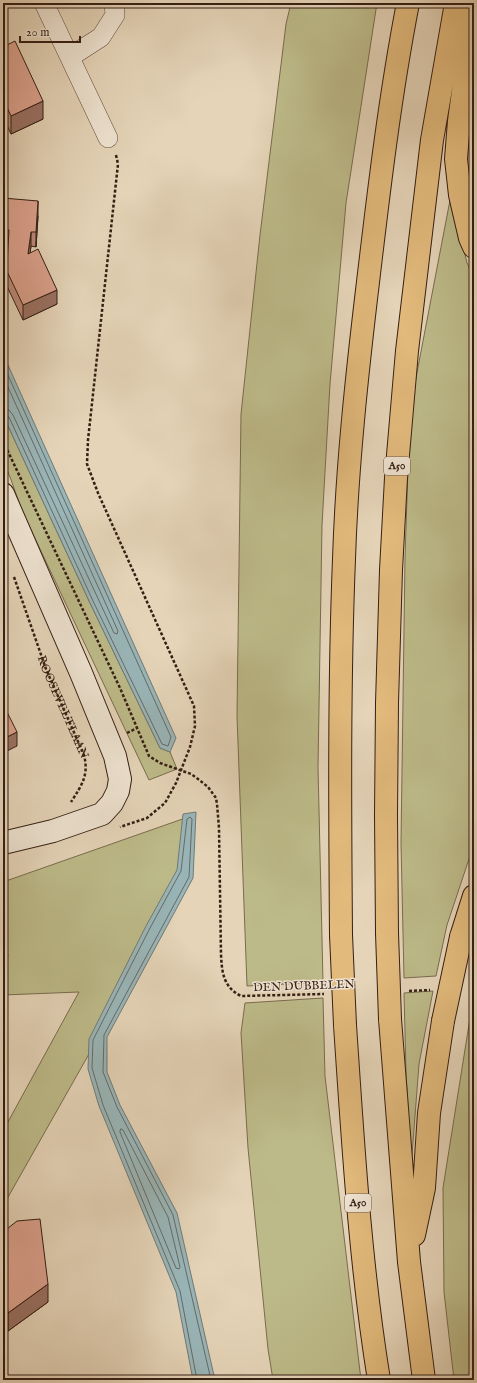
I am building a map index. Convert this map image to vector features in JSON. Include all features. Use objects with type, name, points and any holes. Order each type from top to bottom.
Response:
[{"type":"highway","name":"A50","points":[[379,1380],[371,1328],[355,1170],[344,1025],[341,935],[340,710],[344,557],[360,349],[379,183],[395,70],[408,3]]},
{"type":"highway","name":"A50","points":[[424,1380],[409,1262],[390,1019],[387,933],[387,702],[391,570],[396,478],[407,351],[431,148],[456,3]]},
{"type":"highway","points":[[474,11],[459,121],[456,159],[460,195],[470,238],[474,247]]},
{"type":"highway","name":"A50","points":[[409,1262],[424,1188],[429,1113],[442,1021],[461,937],[474,896]]},
{"type":"street","points":[[44,3],[108,138]]},
{"type":"street","points":[[70,57],[102,37],[115,15],[114,3]]},
{"type":"street","points":[[3,494],[72,652],[115,756],[120,779],[118,790],[112,803],[102,814],[53,831],[3,843]]},
{"type":"path","points":[[108,138],[115,150],[118,164],[88,440],[87,464],[101,500],[194,706],[195,726],[181,772]]},
{"type":"path","name":"DEN DUBBELEN","points":[[3,441],[117,681],[149,756],[160,763],[181,772],[191,774],[212,791],[217,804],[222,972],[228,986],[235,993],[248,997],[326,994]]},
{"type":"path","name":"ROOSEVELTLAAN","points":[[14,574],[46,669],[84,755],[87,766],[83,784],[71,802]]},
{"type":"path","points":[[404,991],[435,990]]},
{"type":"shaded area","points":[[291,3],[377,3],[346,203],[330,384],[322,525],[318,767],[323,982],[247,986],[237,716],[241,414],[260,235],[286,24]]},
{"type":"shaded area","points":[[474,66],[474,181],[470,98]]},
{"type":"shaded area","points":[[451,195],[467,263],[474,277],[474,844],[447,925],[436,976],[404,978],[401,843],[405,558],[410,409]]},
{"type":"shaded area","points":[[3,415],[90,603],[160,748],[170,752],[177,769],[149,780],[23,513],[3,461]]},
{"type":"shaded area","points":[[191,816],[194,837],[102,1031],[3,1206],[3,1131],[79,992],[3,995],[3,972],[8,955],[3,939],[3,882]]},
{"type":"shaded area","points":[[433,991],[419,1064],[411,1168],[404,993]]},
{"type":"shaded area","points":[[474,993],[474,1380],[454,1380],[444,1292],[443,1188]]},
{"type":"shaded area","points":[[323,998],[325,1076],[361,1380],[273,1380],[268,1349],[248,1148],[241,1033],[245,1003]]},
{"type":"water","points":[[3,354],[176,738],[170,752],[160,748],[90,603],[3,415]]},
{"type":"water","points":[[196,812],[193,878],[107,1037],[107,1072],[120,1105],[177,1213],[215,1380],[193,1380],[176,1292],[99,1106],[88,1069],[89,1039],[146,926],[177,870],[183,814]]},
{"type":"building","points":[[15,41],[43,101],[11,116],[6,105],[3,106],[3,47]]},
{"type":"building","points":[[3,198],[38,201],[36,232],[31,232],[28,254],[38,249],[57,290],[23,305],[4,265],[7,264],[9,230],[3,229]]},
{"type":"building","points":[[3,704],[17,732],[3,739]]},
{"type":"building","points":[[40,1219],[48,1284],[8,1313],[3,1267],[3,1232],[17,1221]]}]
